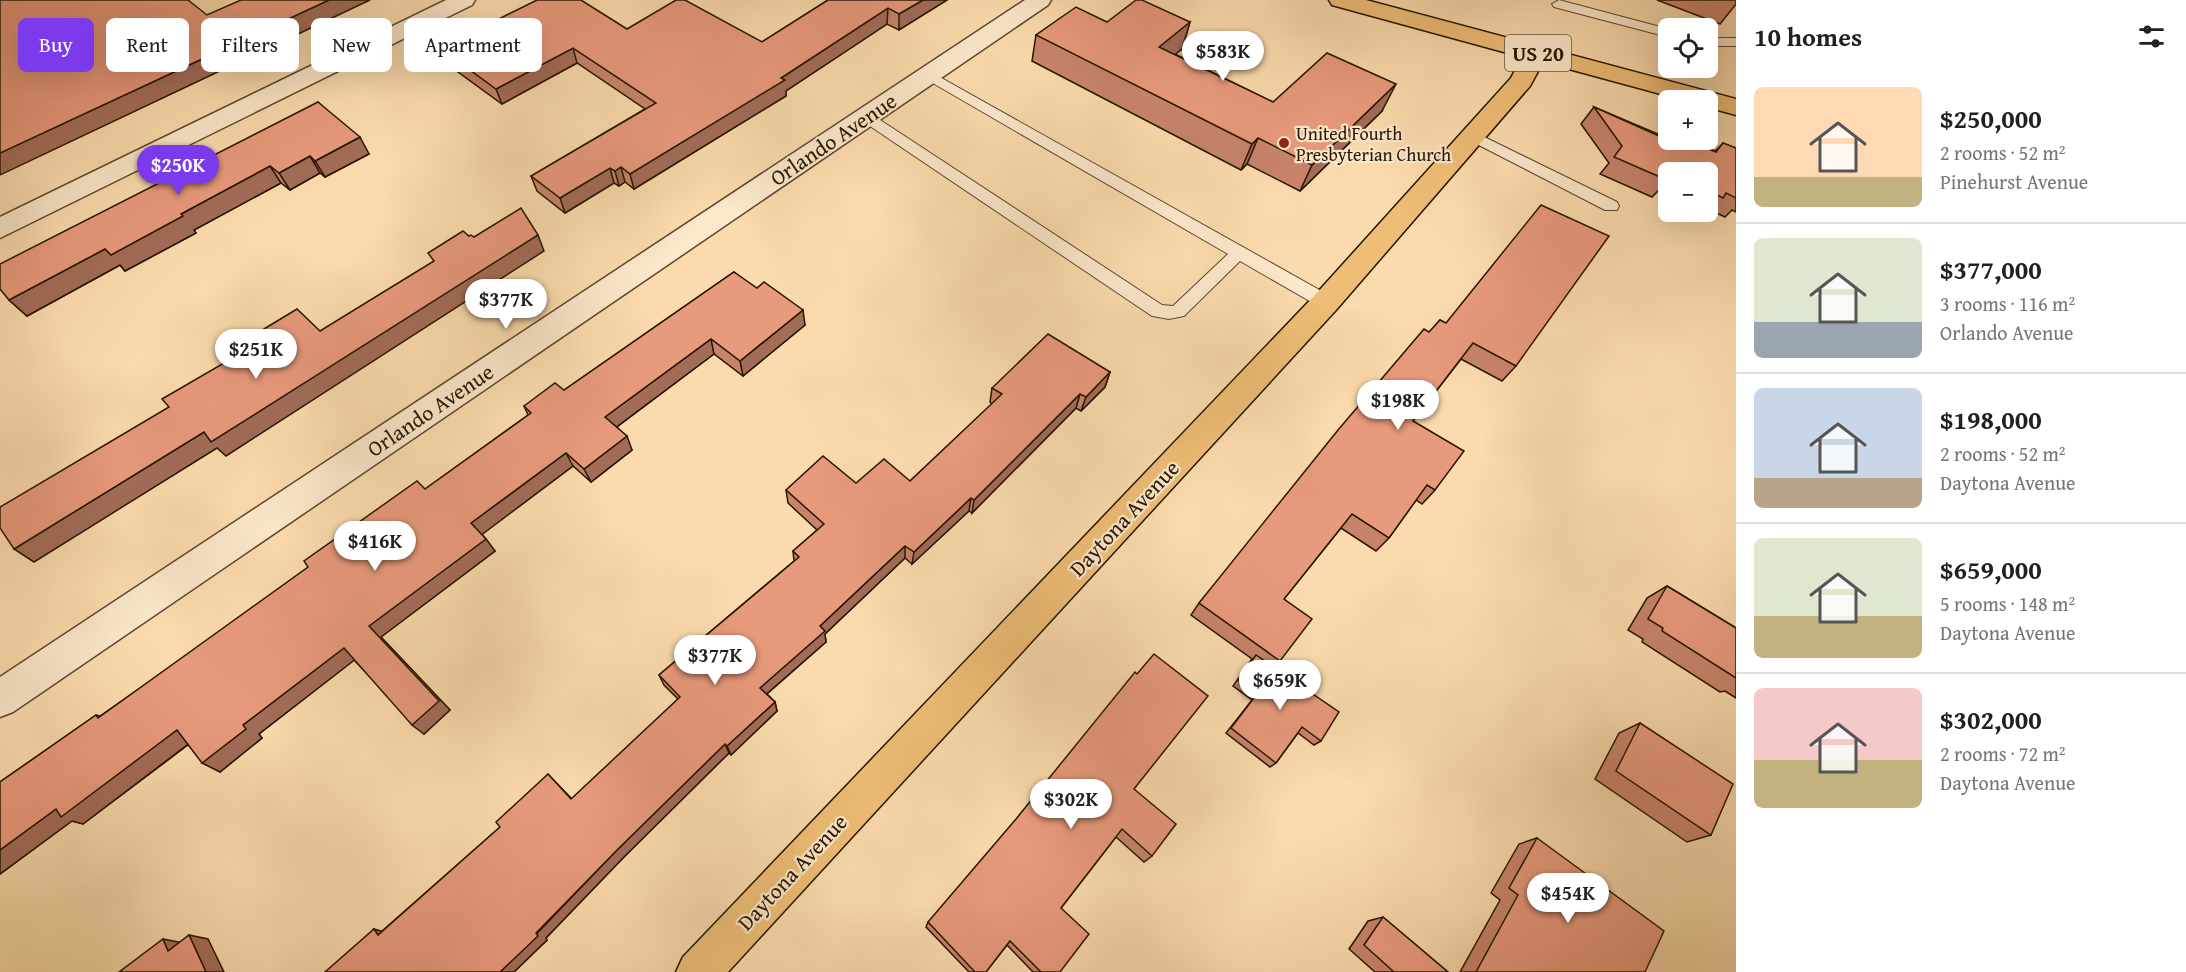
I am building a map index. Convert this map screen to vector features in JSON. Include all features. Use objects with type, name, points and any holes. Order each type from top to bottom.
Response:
[{"type":"main road","name":"US 20","points":[[1340,0],[1736,107]]},
{"type":"main road","name":"Daytona Avenue","points":[[698,972],[1326,302],[1521,81],[1536,53]]},
{"type":"street","points":[[0,228],[464,0]]},
{"type":"street","name":"Orlando Avenue","points":[[0,699],[1040,0]]},
{"type":"lane","points":[[1559,4],[1658,30]]},
{"type":"lane","points":[[1718,42],[1736,42]]},
{"type":"lane","points":[[928,75],[1326,302]]},
{"type":"lane","points":[[866,117],[1158,311],[1169,313],[1178,311],[1239,253]]},
{"type":"lane","points":[[1472,136],[1611,206]]},
{"type":"building","points":[[0,0],[188,0],[207,15],[241,0],[329,0],[290,18],[201,18],[201,60],[189,65],[189,18],[106,18],[106,72],[174,72],[0,153]]},
{"type":"building","points":[[537,0],[581,0],[627,29],[676,0],[685,0],[762,42],[828,0],[923,0],[899,14],[888,8],[781,78],[785,80],[630,174],[621,167],[615,171],[610,168],[560,198],[531,176],[656,103],[573,48],[542,65],[542,18],[501,18]]},
{"type":"building","points":[[1136,0],[1142,0],[1190,22],[1159,47],[1273,102],[1327,53],[1396,84],[1312,165],[1258,138],[1252,144],[1036,35],[1076,7],[1107,22]]},
{"type":"building","points":[[473,72],[528,72],[496,89]]},
{"type":"building","points":[[318,102],[360,137],[315,161],[310,156],[279,173],[270,166],[111,255],[105,249],[9,300],[0,289],[0,264]]},
{"type":"building","points":[[1594,107],[1658,136],[1658,150],[1711,150],[1716,152],[1723,143],[1736,148],[1736,198],[1726,193],[1723,198],[1718,196],[1718,162],[1658,162],[1658,176],[1614,157],[1622,146]]},
{"type":"building","points":[[1541,205],[1609,236],[1516,366],[1473,343],[1413,421],[1464,451],[1435,490],[1427,485],[1389,538],[1352,514],[1284,599],[1312,619],[1280,661],[1199,603],[1338,430],[1424,329],[1429,332],[1440,320],[1446,323]]},
{"type":"building","points":[[521,208],[538,235],[211,442],[204,432],[14,549],[0,528],[0,507],[169,407],[162,399],[260,342],[254,335],[297,309],[320,331],[434,261],[428,253],[463,231],[474,237]]},
{"type":"building","points":[[734,272],[757,288],[764,282],[803,310],[740,361],[711,339],[605,417],[627,436],[584,469],[566,453],[471,523],[486,539],[369,626],[439,701],[412,725],[344,648],[243,725],[246,729],[202,763],[177,730],[61,817],[56,809],[0,850],[0,782],[96,715],[98,718],[308,567],[304,561],[417,481],[425,489],[531,413],[524,406],[555,383],[564,390]]},
{"type":"building","points":[[1048,334],[1110,372],[1086,397],[1080,394],[974,500],[971,498],[914,552],[905,546],[820,626],[825,631],[760,688],[775,702],[727,746],[725,744],[617,850],[536,933],[538,936],[500,972],[325,972],[374,929],[378,935],[500,827],[496,822],[548,774],[571,799],[680,697],[659,675],[799,557],[793,551],[824,524],[786,490],[823,456],[856,483],[884,459],[910,481],[1002,394],[992,388]]},
{"type":"building","points":[[1667,586],[1736,628],[1736,678],[1662,631],[1663,628],[1648,619]]},
{"type":"building","points":[[1154,654],[1208,696],[1134,789],[1176,824],[1152,856],[1122,829],[1061,908],[1089,934],[1060,972],[1041,972],[1010,941],[986,972],[975,972],[928,922],[1016,819],[1135,672],[1137,674]]},
{"type":"building","points":[[1256,655],[1339,712],[1321,741],[1302,727],[1276,763],[1231,728],[1257,694],[1238,680]]},
{"type":"building","points":[[1640,723],[1733,784],[1711,835],[1616,771]]},
{"type":"building","points":[[1537,838],[1664,931],[1645,972],[1476,972],[1518,895],[1509,888]]},
{"type":"building","points":[[1383,917],[1448,972],[1394,972],[1364,945]]},
{"type":"building","points":[[189,935],[206,972],[119,972],[163,939],[168,951]]},
{"type":"place","name":"United Fourth Presbyterian Church","points":[[1284,143]]}]
